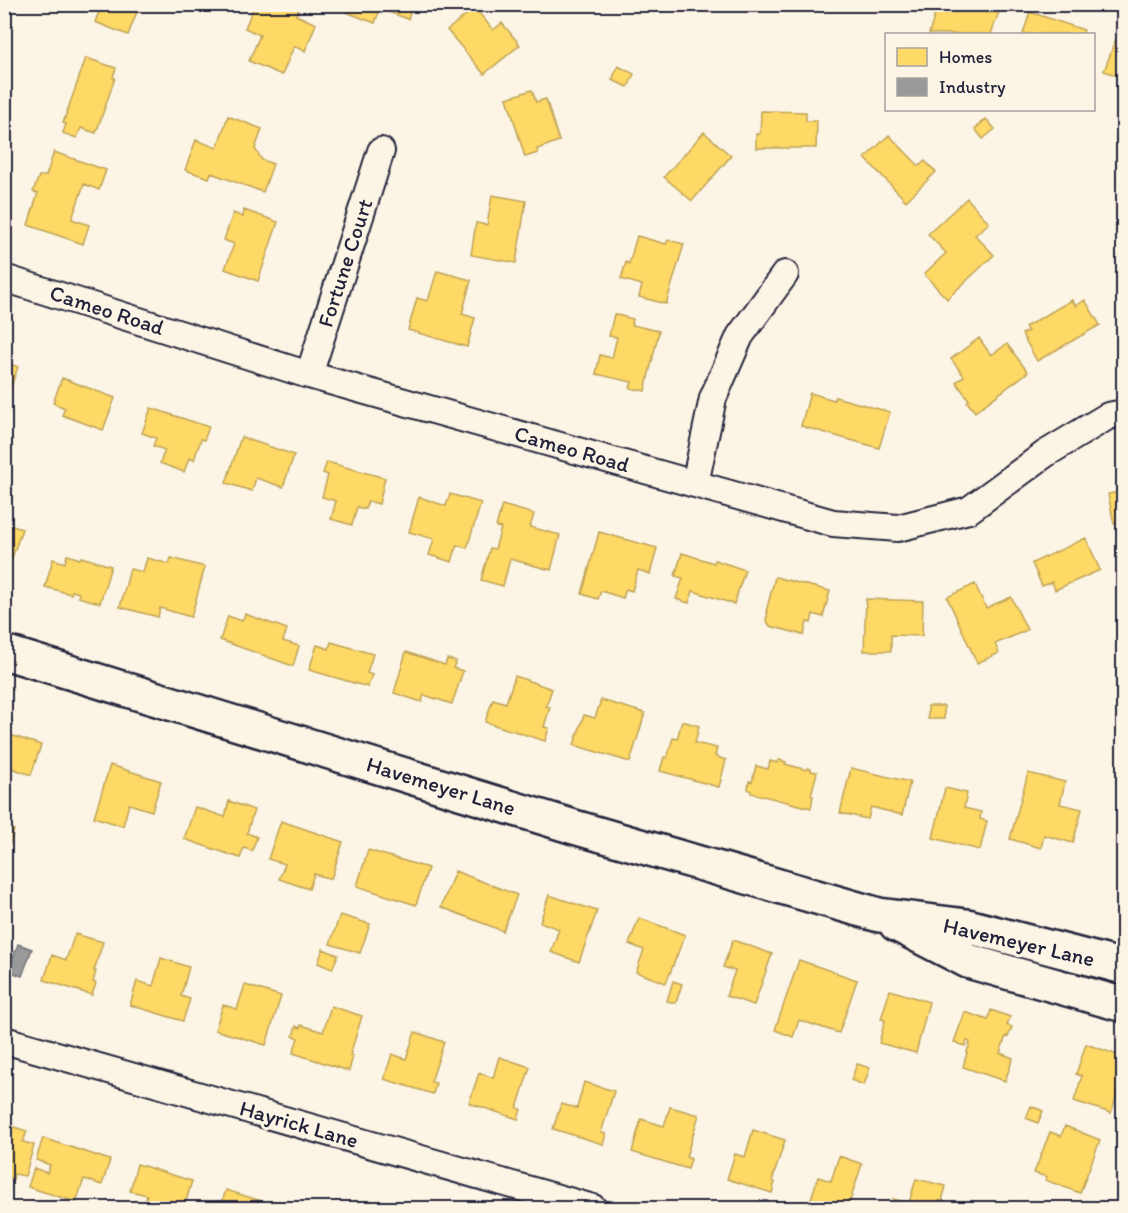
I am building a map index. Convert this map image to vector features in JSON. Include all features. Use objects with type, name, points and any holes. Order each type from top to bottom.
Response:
[{"type":"street","name":"Fortune Court","points":[[309,375],[381,151]]},
{"type":"street","points":[[695,484],[712,398],[740,336],[785,274]]},
{"type":"street","name":"Cameo Road","points":[[4,278],[309,375],[833,523],[898,528],[969,510],[1045,454],[1108,416],[1124,413]]},
{"type":"street","name":"Havemeyer Lane","points":[[4,652],[574,827],[879,915],[967,926],[1124,967]]},
{"type":"street","name":"Havemeyer Lane","points":[[879,915],[968,961],[1124,1005]]},
{"type":"street","name":"Hayrick Lane","points":[[4,1040],[594,1209]]},
{"type":"building: Homes","points":[[102,4],[140,4],[128,35],[95,22]]},
{"type":"building: Homes","points":[[255,4],[301,4],[296,15],[316,24],[305,51],[294,46],[282,75],[249,61],[260,35],[245,28]]},
{"type":"building: Homes","points":[[348,4],[413,4],[408,19],[380,9],[375,23],[346,12]]},
{"type":"building: Homes","points":[[938,4],[986,4],[1000,9],[991,33],[929,33]]},
{"type":"building: Homes","points":[[475,8],[493,30],[502,23],[520,45],[484,74],[447,30]]},
{"type":"building: Homes","points":[[1030,12],[1084,30],[1083,33],[1023,33]]},
{"type":"building: Homes","points":[[1116,39],[1124,41],[1124,78],[1104,71]]},
{"type":"building: Homes","points":[[86,58],[116,68],[113,77],[115,78],[96,133],[81,128],[77,138],[63,133],[66,124],[63,123]]},
{"type":"building: Homes","points":[[618,66],[634,74],[628,87],[612,80]]},
{"type":"building: Homes","points":[[532,90],[536,102],[546,99],[559,141],[537,149],[538,153],[525,157],[507,98]]},
{"type":"building: Homes","points":[[761,111],[806,112],[806,121],[817,121],[816,148],[756,148],[756,134],[760,134]]},
{"type":"building: Homes","points":[[228,116],[262,129],[255,149],[262,160],[273,164],[263,192],[211,173],[209,178],[185,170],[196,140],[217,148]]},
{"type":"building: Homes","points":[[986,119],[995,129],[983,139],[975,129]]},
{"type":"building: Homes","points":[[704,132],[731,156],[692,201],[664,177]]},
{"type":"building: Homes","points":[[889,135],[919,166],[925,161],[936,172],[906,201],[865,158]]},
{"type":"building: Homes","points":[[54,152],[106,170],[99,190],[84,184],[72,219],[89,225],[83,244],[28,225],[38,193],[33,192],[39,176],[46,176]]},
{"type":"building: Homes","points":[[492,195],[526,201],[516,263],[471,255],[476,223],[487,225]]},
{"type":"building: Homes","points":[[967,198],[989,223],[975,235],[994,255],[947,299],[924,274],[946,253],[928,234]]},
{"type":"building: Homes","points":[[244,210],[278,222],[258,281],[225,269],[234,244],[224,240],[233,213],[243,217]]},
{"type":"building: Homes","points":[[637,236],[666,244],[668,240],[684,244],[666,304],[639,297],[642,285],[621,279],[626,262],[629,264]]},
{"type":"building: Homes","points":[[437,271],[471,280],[462,314],[475,318],[467,347],[408,330],[417,298],[428,301]]},
{"type":"building: Homes","points":[[1072,300],[1076,306],[1085,300],[1100,325],[1037,361],[1022,334],[1028,331],[1025,327]]},
{"type":"building: Homes","points":[[614,314],[633,319],[632,325],[659,331],[645,391],[630,388],[632,382],[596,374],[600,355],[612,358],[617,337],[609,336]]},
{"type":"building: Homes","points":[[979,338],[991,355],[1007,344],[1028,372],[975,412],[956,382],[964,376],[951,359]]},
{"type":"building: Homes","points":[[4,362],[18,367],[4,406]]},
{"type":"building: Homes","points":[[62,378],[115,398],[103,430],[62,415],[65,408],[53,403]]},
{"type":"building: Homes","points":[[810,393],[834,400],[835,397],[890,412],[879,448],[801,426]]},
{"type":"building: Homes","points":[[151,408],[209,427],[204,440],[201,439],[194,460],[189,458],[184,472],[160,463],[165,450],[153,446],[156,438],[142,433]]},
{"type":"building: Homes","points":[[241,437],[294,455],[283,487],[256,478],[252,491],[226,483]]},
{"type":"building: Homes","points":[[327,462],[385,478],[379,504],[368,501],[365,509],[357,507],[352,525],[331,519],[336,501],[322,497],[328,475],[323,473]]},
{"type":"building: Homes","points":[[1124,491],[1124,523],[1114,524],[1108,494]]},
{"type":"building: Homes","points":[[450,494],[481,503],[467,548],[457,545],[452,562],[429,555],[434,539],[409,532],[419,497],[446,506]]},
{"type":"building: Homes","points":[[502,505],[534,514],[530,527],[560,535],[551,570],[510,559],[503,586],[481,580],[490,548],[495,549],[501,528],[496,527]]},
{"type":"building: Homes","points":[[4,523],[22,529],[11,561],[4,559]]},
{"type":"building: Homes","points":[[599,532],[657,548],[650,574],[638,570],[632,591],[626,589],[623,598],[601,591],[598,599],[582,594]]},
{"type":"building: Homes","points":[[1086,538],[1100,570],[1055,590],[1052,582],[1042,586],[1032,563]]},
{"type":"building: Homes","points":[[682,553],[714,563],[715,560],[745,570],[734,604],[693,591],[689,603],[676,599],[683,578],[675,576]]},
{"type":"building: Homes","points":[[67,555],[111,566],[100,603],[78,597],[79,593],[72,591],[71,594],[45,587],[53,559],[65,563]]},
{"type":"building: Homes","points":[[147,558],[169,564],[171,558],[205,567],[191,617],[160,608],[158,617],[120,607],[130,569],[143,572]]},
{"type":"building: Homes","points":[[775,577],[830,591],[823,617],[813,614],[811,623],[807,622],[804,635],[770,626],[766,620]]},
{"type":"building: Homes","points":[[975,584],[986,608],[1011,597],[1027,630],[995,644],[999,653],[977,663],[947,597]]},
{"type":"building: Homes","points":[[866,599],[923,601],[922,636],[891,635],[891,651],[864,651]]},
{"type":"building: Homes","points":[[245,614],[287,629],[283,641],[299,646],[293,666],[220,640],[228,616],[242,621]]},
{"type":"building: Homes","points":[[331,642],[373,654],[367,673],[372,675],[368,687],[309,670],[317,645],[329,649]]},
{"type":"building: Homes","points":[[406,652],[445,665],[447,659],[456,661],[453,668],[463,671],[452,704],[424,695],[422,702],[394,693]]},
{"type":"building: Homes","points":[[515,676],[552,689],[546,706],[550,707],[544,727],[549,728],[545,741],[485,722],[493,699],[506,703]]},
{"type":"building: Homes","points":[[601,700],[645,713],[630,762],[574,745],[584,715],[595,718]]},
{"type":"building: Homes","points":[[928,706],[944,706],[944,719],[928,719]]},
{"type":"building: Homes","points":[[682,721],[699,726],[695,743],[717,748],[715,756],[726,760],[719,787],[660,771],[673,738],[677,739]]},
{"type":"building: Homes","points":[[4,733],[41,745],[31,775],[6,766],[4,769]]},
{"type":"building: Homes","points":[[779,760],[786,762],[785,764],[817,772],[811,795],[813,796],[811,808],[751,793],[748,789],[756,766],[768,769],[770,761],[778,763]]},
{"type":"building: Homes","points":[[110,765],[161,781],[152,811],[129,804],[123,826],[94,817]]},
{"type":"building: Homes","points":[[851,768],[910,782],[902,815],[871,807],[868,819],[840,813]]},
{"type":"building: Homes","points":[[1028,773],[1065,782],[1060,804],[1082,809],[1073,843],[1044,835],[1041,848],[1010,839]]},
{"type":"building: Homes","points":[[945,788],[967,793],[964,808],[981,812],[980,819],[987,821],[980,850],[933,838]]},
{"type":"building: Homes","points":[[229,801],[254,810],[247,833],[257,837],[252,851],[244,848],[240,858],[184,839],[195,807],[225,817]]},
{"type":"building: Homes","points":[[281,821],[343,842],[331,879],[314,874],[309,889],[279,879],[285,864],[268,859]]},
{"type":"building: Homes","points":[[4,827],[14,830],[5,859],[4,858]]},
{"type":"building: Homes","points":[[368,850],[428,868],[416,905],[357,886]]},
{"type":"building: Homes","points":[[455,871],[517,895],[503,931],[441,907]]},
{"type":"building: Homes","points":[[549,895],[597,911],[579,962],[551,952],[559,929],[540,922]]},
{"type":"building: Homes","points":[[340,915],[370,924],[360,953],[330,944]]},
{"type":"building: Homes","points":[[639,918],[685,935],[666,983],[636,972],[644,950],[629,944]]},
{"type":"building: Homes","points":[[75,934],[103,942],[94,971],[96,971],[93,982],[96,983],[92,995],[44,980],[52,955],[66,960]]},
{"type":"building: Homes","points":[[733,940],[772,954],[754,1005],[726,996],[735,971],[723,967]]},
{"type":"building: Homes","points":[[323,949],[338,955],[332,969],[318,963]]},
{"type":"building: Homes","points":[[161,958],[189,967],[181,996],[190,999],[183,1021],[130,1005],[137,981],[153,986]]},
{"type":"building: Homes","points":[[799,960],[857,980],[839,1033],[799,1020],[793,1037],[775,1030]]},
{"type":"building: Homes","points":[[673,981],[682,984],[676,1003],[667,1001]]},
{"type":"building: Homes","points":[[245,985],[281,996],[266,1045],[215,1030],[223,1005],[237,1009]]},
{"type":"building: Homes","points":[[890,990],[929,1002],[916,1053],[879,1043],[885,1020],[881,1019]]},
{"type":"building: Homes","points":[[331,1006],[362,1016],[350,1055],[353,1056],[349,1071],[293,1053],[298,1038],[293,1036],[296,1026],[300,1028],[301,1025],[323,1032]]},
{"type":"building: Homes","points":[[991,1010],[1010,1017],[1007,1025],[1012,1027],[1000,1053],[1013,1058],[1005,1081],[963,1067],[970,1042],[967,1041],[965,1046],[954,1042],[965,1012],[988,1020]]},
{"type":"building: Homes","points":[[415,1032],[444,1042],[431,1082],[436,1083],[433,1094],[384,1079],[392,1054],[406,1059]]},
{"type":"building: Homes","points":[[1086,1044],[1124,1057],[1124,1074],[1111,1113],[1074,1101],[1082,1076],[1076,1074]]},
{"type":"building: Homes","points":[[499,1057],[530,1067],[517,1108],[521,1109],[518,1119],[469,1103],[479,1073],[493,1078]]},
{"type":"building: Homes","points":[[857,1064],[870,1068],[864,1085],[851,1080]]},
{"type":"building: Homes","points":[[584,1082],[614,1091],[601,1133],[606,1134],[603,1144],[553,1129],[561,1104],[577,1108]]},
{"type":"building: Homes","points":[[1031,1106],[1043,1111],[1038,1123],[1026,1118]]},
{"type":"building: Homes","points":[[670,1107],[699,1115],[686,1157],[691,1159],[688,1169],[632,1152],[641,1119],[664,1126]]},
{"type":"building: Homes","points":[[4,1124],[27,1131],[23,1142],[34,1145],[25,1176],[14,1174],[13,1179],[4,1176]]},
{"type":"building: Homes","points":[[1065,1126],[1100,1140],[1080,1193],[1045,1180],[1047,1177],[1034,1173],[1050,1132],[1061,1136]]},
{"type":"building: Homes","points":[[753,1130],[785,1140],[772,1181],[775,1182],[772,1193],[727,1179],[735,1154],[745,1157]]},
{"type":"building: Homes","points":[[43,1138],[110,1160],[102,1185],[84,1179],[76,1202],[28,1187],[34,1168],[47,1173],[50,1165],[36,1160]]},
{"type":"building: Homes","points":[[839,1156],[862,1164],[849,1204],[850,1208],[830,1208],[810,1202],[818,1177],[831,1181]]},
{"type":"building: Homes","points":[[137,1164],[192,1181],[184,1208],[143,1208],[147,1195],[130,1191]]},
{"type":"building: Homes","points":[[916,1179],[946,1186],[940,1208],[890,1208],[893,1199],[909,1203]]},
{"type":"building: Homes","points":[[226,1190],[281,1207],[220,1208]]},
{"type":"building: Industry","points":[[18,944],[32,949],[22,976],[8,971]]}]
